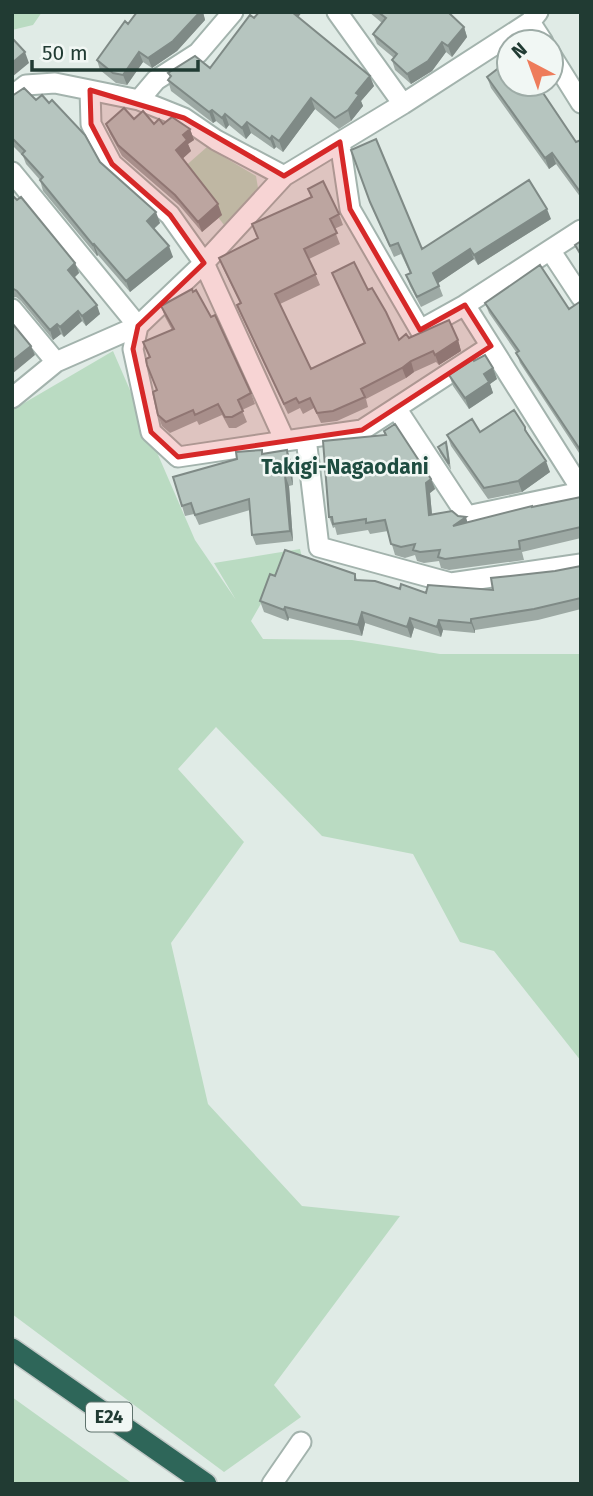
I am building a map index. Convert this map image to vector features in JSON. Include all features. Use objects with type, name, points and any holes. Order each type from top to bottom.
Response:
[{"type":"highway","name":"E24","points":[[12,1349],[206,1484]]},
{"type":"highway","name":"E24","points":[[12,1366],[181,1484]]},
{"type":"street","points":[[337,12],[403,104]]},
{"type":"street","points":[[139,100],[156,80],[198,53],[224,15]]},
{"type":"street","points":[[12,398],[56,362],[138,326],[204,263],[284,176],[403,104],[534,17]]},
{"type":"street","points":[[565,77],[581,103]]},
{"type":"street","points":[[12,96],[26,85],[55,83],[139,100],[184,118],[216,140],[284,176]]},
{"type":"street","points":[[90,90],[91,124],[112,164],[170,215],[204,263],[285,441]]},
{"type":"street","points":[[340,142],[350,209],[420,330],[465,305],[581,230]]},
{"type":"street","points":[[12,172],[138,326]]},
{"type":"street","points":[[551,250],[581,297]]},
{"type":"street","points":[[396,408],[467,516],[581,491],[465,305]]},
{"type":"street","points":[[12,309],[56,362]]},
{"type":"street","points":[[138,326],[133,349],[151,432],[178,457],[362,430],[491,346]]},
{"type":"street","points":[[306,438],[319,547],[451,583],[581,564]]},
{"type":"street","points":[[272,1484],[301,1442]]},
{"type":"highlighted area","points":[[90,90],[184,118],[284,176],[340,142],[350,209],[420,330],[465,305],[491,346],[362,430],[178,457],[151,432],[133,349],[138,326],[204,263],[170,215],[112,164],[91,124]]},
{"type":"green space","points":[[12,12],[42,12],[33,25],[12,30]]},
{"type":"green space","points":[[207,147],[256,176],[259,194],[224,225],[182,169]]},
{"type":"green space","points":[[113,351],[195,540],[236,600],[214,563],[300,549],[303,562],[282,567],[251,621],[263,639],[352,640],[440,654],[581,654],[581,1061],[494,951],[460,942],[413,854],[322,836],[216,727],[178,769],[244,842],[171,943],[208,1104],[302,1206],[400,1216],[274,1385],[301,1417],[224,1472],[12,1314],[12,399],[19,406]]},
{"type":"green space","points":[[12,1397],[133,1484],[12,1484]]},
{"type":"building","points":[[137,12],[200,12],[173,41],[148,58],[139,52],[123,75],[113,73],[97,60],[125,21],[128,24]]},
{"type":"building","points":[[259,12],[292,12],[370,76],[356,93],[359,95],[348,110],[335,118],[311,98],[279,141],[272,136],[270,139],[247,122],[242,128],[225,114],[222,118],[212,110],[209,112],[168,80],[171,76],[168,73],[195,56],[210,68],[250,15],[254,18]]},
{"type":"building","points":[[378,12],[448,12],[464,27],[448,46],[442,42],[428,61],[407,74],[392,60],[397,54],[373,34],[386,18]]},
{"type":"building","points":[[12,38],[25,52],[12,63]]},
{"type":"building","points":[[495,71],[495,88],[487,77]]},
{"type":"building","points":[[24,88],[36,100],[42,95],[49,103],[52,100],[85,135],[100,162],[156,212],[147,221],[169,246],[126,281],[40,180],[43,177],[22,154],[25,151],[12,138],[12,96]]},
{"type":"building","points":[[502,98],[546,98],[576,142],[581,140],[581,193],[552,153],[545,158]]},
{"type":"building","points":[[124,108],[134,119],[143,111],[154,124],[159,119],[163,124],[172,117],[190,129],[183,135],[187,140],[176,150],[218,204],[198,222],[175,195],[118,145],[106,124]]},
{"type":"building","points":[[376,139],[422,249],[529,180],[547,209],[474,255],[470,249],[433,273],[439,286],[417,297],[406,275],[411,273],[398,243],[390,246],[351,150]]},
{"type":"building","points":[[323,181],[339,214],[330,219],[337,233],[304,249],[316,274],[275,294],[311,369],[365,343],[332,273],[354,262],[368,290],[372,288],[386,312],[399,340],[406,334],[409,338],[449,320],[458,340],[435,355],[433,351],[411,361],[361,389],[365,397],[333,411],[317,413],[310,398],[299,403],[296,398],[284,404],[237,305],[241,303],[219,258],[258,238],[252,224],[312,197],[308,189]]},
{"type":"building","points":[[12,195],[17,200],[21,197],[75,263],[68,270],[97,305],[82,316],[78,311],[60,327],[57,324],[50,330],[12,288]]},
{"type":"building","points":[[581,241],[581,255],[575,245]]},
{"type":"building","points":[[540,265],[569,309],[581,301],[581,451],[516,353],[519,351],[485,303]]},
{"type":"building","points":[[192,289],[193,292],[196,290],[211,317],[215,315],[251,393],[238,400],[243,411],[232,417],[225,417],[218,404],[195,415],[193,410],[166,422],[158,415],[153,392],[157,390],[147,365],[146,359],[150,357],[143,342],[174,329],[161,306]]},
{"type":"building","points":[[12,323],[31,346],[12,361]]},
{"type":"building","points":[[485,355],[493,368],[484,374],[489,382],[465,398],[449,375],[473,359],[474,361]]},
{"type":"building","points":[[514,410],[546,461],[518,481],[484,488],[447,435],[472,419],[480,432]]},
{"type":"building","points":[[395,424],[431,479],[426,483],[429,515],[452,511],[458,516],[466,517],[453,526],[581,497],[581,527],[519,541],[520,549],[445,559],[438,557],[440,550],[420,552],[413,550],[415,544],[401,547],[391,544],[385,520],[366,523],[366,519],[333,524],[332,517],[329,517],[323,441],[386,435],[384,431]]},
{"type":"building","points":[[446,442],[449,464],[438,447]]},
{"type":"building","points":[[262,450],[262,454],[287,450],[290,475],[285,475],[290,531],[252,535],[249,499],[195,515],[191,503],[182,506],[173,477],[237,459],[236,452]]},
{"type":"building","points":[[285,550],[355,574],[355,580],[375,581],[400,589],[401,584],[426,593],[428,585],[493,590],[491,578],[581,566],[581,598],[471,619],[471,623],[439,620],[437,627],[410,618],[407,627],[362,612],[358,625],[285,607],[284,610],[260,601],[270,574],[275,576]]},
{"type":"district","name":"Takigi-Nagaodani","points":[[345,467]]}]
